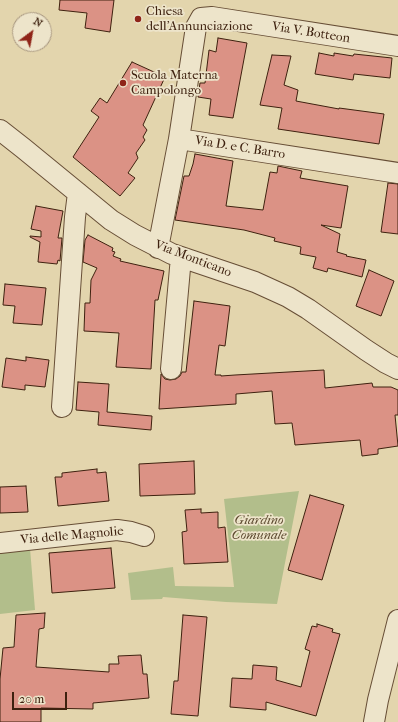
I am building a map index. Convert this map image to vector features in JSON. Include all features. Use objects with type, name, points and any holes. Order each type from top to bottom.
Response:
[{"type":"street","name":"Via V. Botteon","points":[[201,18],[212,17],[398,46]]},
{"type":"street","name":"Via D. e C. Barro","points":[[201,18],[196,27],[179,139],[398,173]]},
{"type":"street","name":"Via Monticano","points":[[0,130],[111,220],[135,236],[158,248],[256,282],[288,297],[308,309],[366,350],[398,369]]},
{"type":"street","points":[[158,248],[179,139]]},
{"type":"street","points":[[62,408],[78,193]]},
{"type":"street","points":[[171,369],[181,257]]},
{"type":"street","name":"Via delle Magnolie","points":[[0,542],[117,530],[144,536]]},
{"type":"street","points":[[374,722],[398,620]]},
{"type":"green space","name":"Giardino Comunale","points":[[299,491],[277,604],[163,597],[162,599],[131,600],[128,573],[173,567],[175,586],[234,587],[224,499]]},
{"type":"green space","points":[[30,548],[35,610],[0,614],[0,551]]},
{"type":"building","points":[[60,0],[114,0],[110,32],[85,28],[87,13],[59,10]]},
{"type":"building","points":[[218,38],[247,43],[233,118],[209,115],[211,99],[198,97],[200,83],[205,83],[209,50],[216,52]]},
{"type":"building","points":[[319,53],[334,56],[334,53],[353,56],[354,54],[392,58],[390,78],[354,74],[353,80],[315,74]]},
{"type":"building","points":[[272,55],[291,56],[284,85],[298,90],[296,101],[339,109],[384,114],[379,144],[278,129],[282,108],[260,105]]},
{"type":"building","points":[[132,62],[165,77],[143,125],[147,130],[143,137],[145,140],[136,153],[138,158],[128,173],[135,178],[120,196],[73,157],[99,117],[91,111],[100,98],[107,103]]},
{"type":"building","points":[[195,154],[233,161],[226,206],[263,210],[270,172],[277,173],[278,166],[302,171],[300,178],[348,186],[341,228],[321,225],[340,234],[337,252],[347,255],[346,256],[366,260],[362,277],[328,268],[327,272],[313,268],[316,257],[300,254],[301,247],[274,241],[275,238],[244,230],[175,220],[184,176],[189,176]]},
{"type":"building","points":[[388,183],[398,184],[398,234],[381,232]]},
{"type":"building","points":[[36,206],[63,211],[58,238],[62,238],[60,261],[58,260],[57,264],[38,262],[40,242],[30,237],[41,237],[41,231],[31,229]]},
{"type":"building","points":[[88,235],[113,248],[112,251],[115,252],[113,256],[121,259],[120,261],[164,271],[158,300],[155,300],[151,369],[116,367],[119,333],[84,331],[85,303],[90,303],[91,280],[97,268],[83,262],[85,240]]},
{"type":"building","points":[[369,270],[394,281],[381,316],[356,306]]},
{"type":"building","points":[[5,284],[46,288],[42,325],[13,323],[15,306],[3,305]]},
{"type":"building","points":[[194,301],[230,306],[225,346],[219,345],[215,375],[221,376],[324,370],[325,388],[372,383],[373,387],[391,387],[398,390],[398,415],[395,415],[398,446],[378,449],[378,454],[362,456],[360,440],[295,445],[292,423],[275,424],[272,391],[236,394],[236,404],[159,409],[161,374],[165,379],[170,380],[176,379],[182,372],[186,372]]},
{"type":"building","points":[[26,357],[49,360],[45,387],[25,385],[25,390],[2,387],[6,358],[26,361]]},
{"type":"building","points":[[78,382],[109,384],[107,412],[152,416],[151,430],[98,425],[99,412],[76,410]]},
{"type":"building","points":[[194,461],[195,494],[140,496],[139,464]]},
{"type":"building","points":[[97,469],[97,473],[106,472],[109,501],[58,506],[55,477],[62,477],[62,473]]},
{"type":"building","points":[[26,486],[28,512],[0,513],[0,487]]},
{"type":"building","points":[[310,495],[344,505],[322,580],[288,570]]},
{"type":"building","points":[[201,509],[201,513],[218,512],[218,528],[225,527],[228,562],[184,564],[182,532],[187,531],[185,510]]},
{"type":"building","points":[[111,548],[115,588],[52,593],[49,553]]},
{"type":"building","points":[[45,613],[44,628],[39,629],[36,667],[109,672],[109,664],[119,664],[118,656],[141,655],[143,674],[147,674],[149,698],[93,703],[93,709],[41,708],[41,722],[0,722],[0,679],[3,648],[14,647],[16,615]]},
{"type":"building","points":[[183,615],[207,617],[198,716],[171,714],[174,681],[178,681]]},
{"type":"building","points":[[317,624],[333,629],[332,632],[340,634],[316,716],[266,702],[266,710],[230,707],[232,678],[252,679],[253,665],[277,667],[276,680],[301,687],[310,651],[305,649],[312,626],[317,627]]},
{"type":"place","name":"Chiesa dell'Annunciazione","points":[[138,19]]},
{"type":"place","name":"Scuola Materna Campolongo","points":[[123,83]]}]
